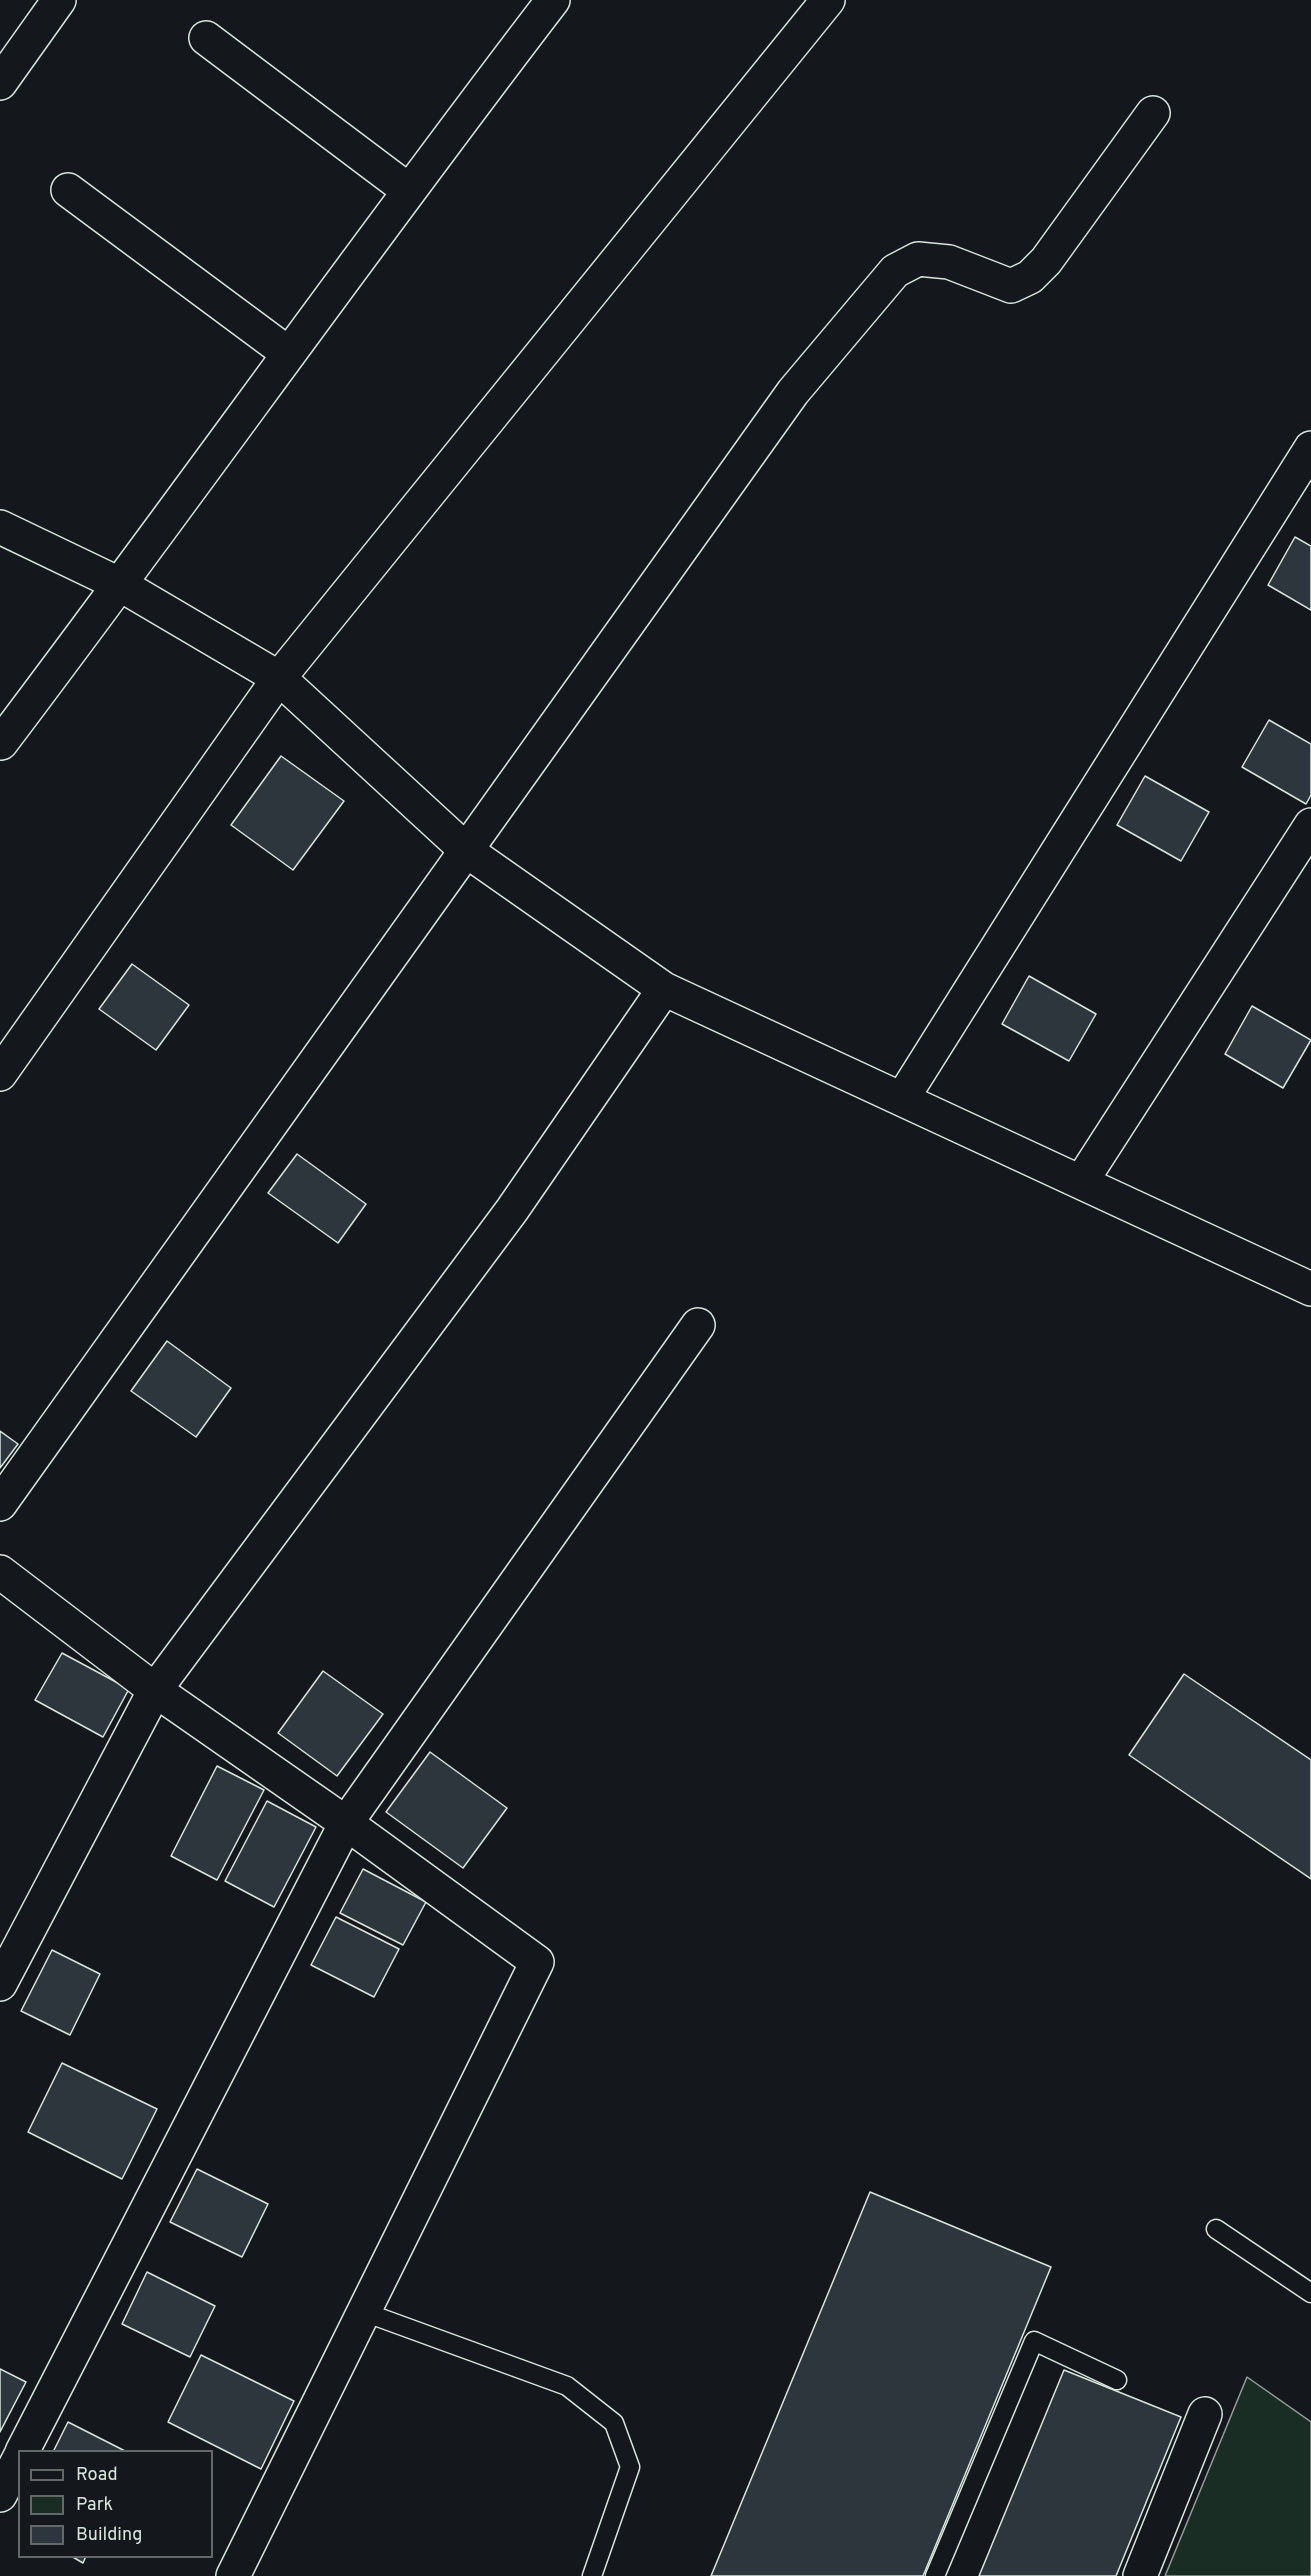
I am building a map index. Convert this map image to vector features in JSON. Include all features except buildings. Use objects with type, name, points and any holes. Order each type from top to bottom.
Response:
[{"type":"street","points":[[0,83],[59,0]]},
{"type":"street","points":[[1,743],[121,585],[408,190],[553,0]]},
{"type":"street","points":[[0,1074],[279,678],[828,0]]},
{"type":"street","points":[[206,38],[408,190]]},
{"type":"street","points":[[0,1504],[793,392],[895,270],[918,259],[949,262],[1011,286],[1030,278],[1046,261],[1154,113]]},
{"type":"street","points":[[69,190],[289,354]]},
{"type":"street","points":[[902,1099],[1311,448]]},
{"type":"street","points":[[0,527],[121,585],[279,678],[466,851],[664,989],[1311,1289]]},
{"type":"street","points":[[1081,1182],[1311,825]]},
{"type":"street","points":[[0,1984],[155,1690],[512,1210],[664,989]]},
{"type":"street","points":[[23,2450],[346,1823],[698,1325]]},
{"type":"street","points":[[0,1572],[155,1690],[346,1823],[537,1962],[233,2576]]},
{"type":"street","points":[[1140,2576],[1205,2414]]},
{"type":"street","points":[[0,2495],[18,2461]]},
{"type":"lane","points":[[1216,2229],[1311,2293]]},
{"type":"lane","points":[[364,2312],[567,2386],[615,2423],[630,2468],[592,2576]]},
{"type":"lane","points":[[935,2576],[1034,2341],[1118,2380]]},
{"type":"green space","points":[[1247,2377],[1311,2422],[1311,2576],[1165,2576]]}]
